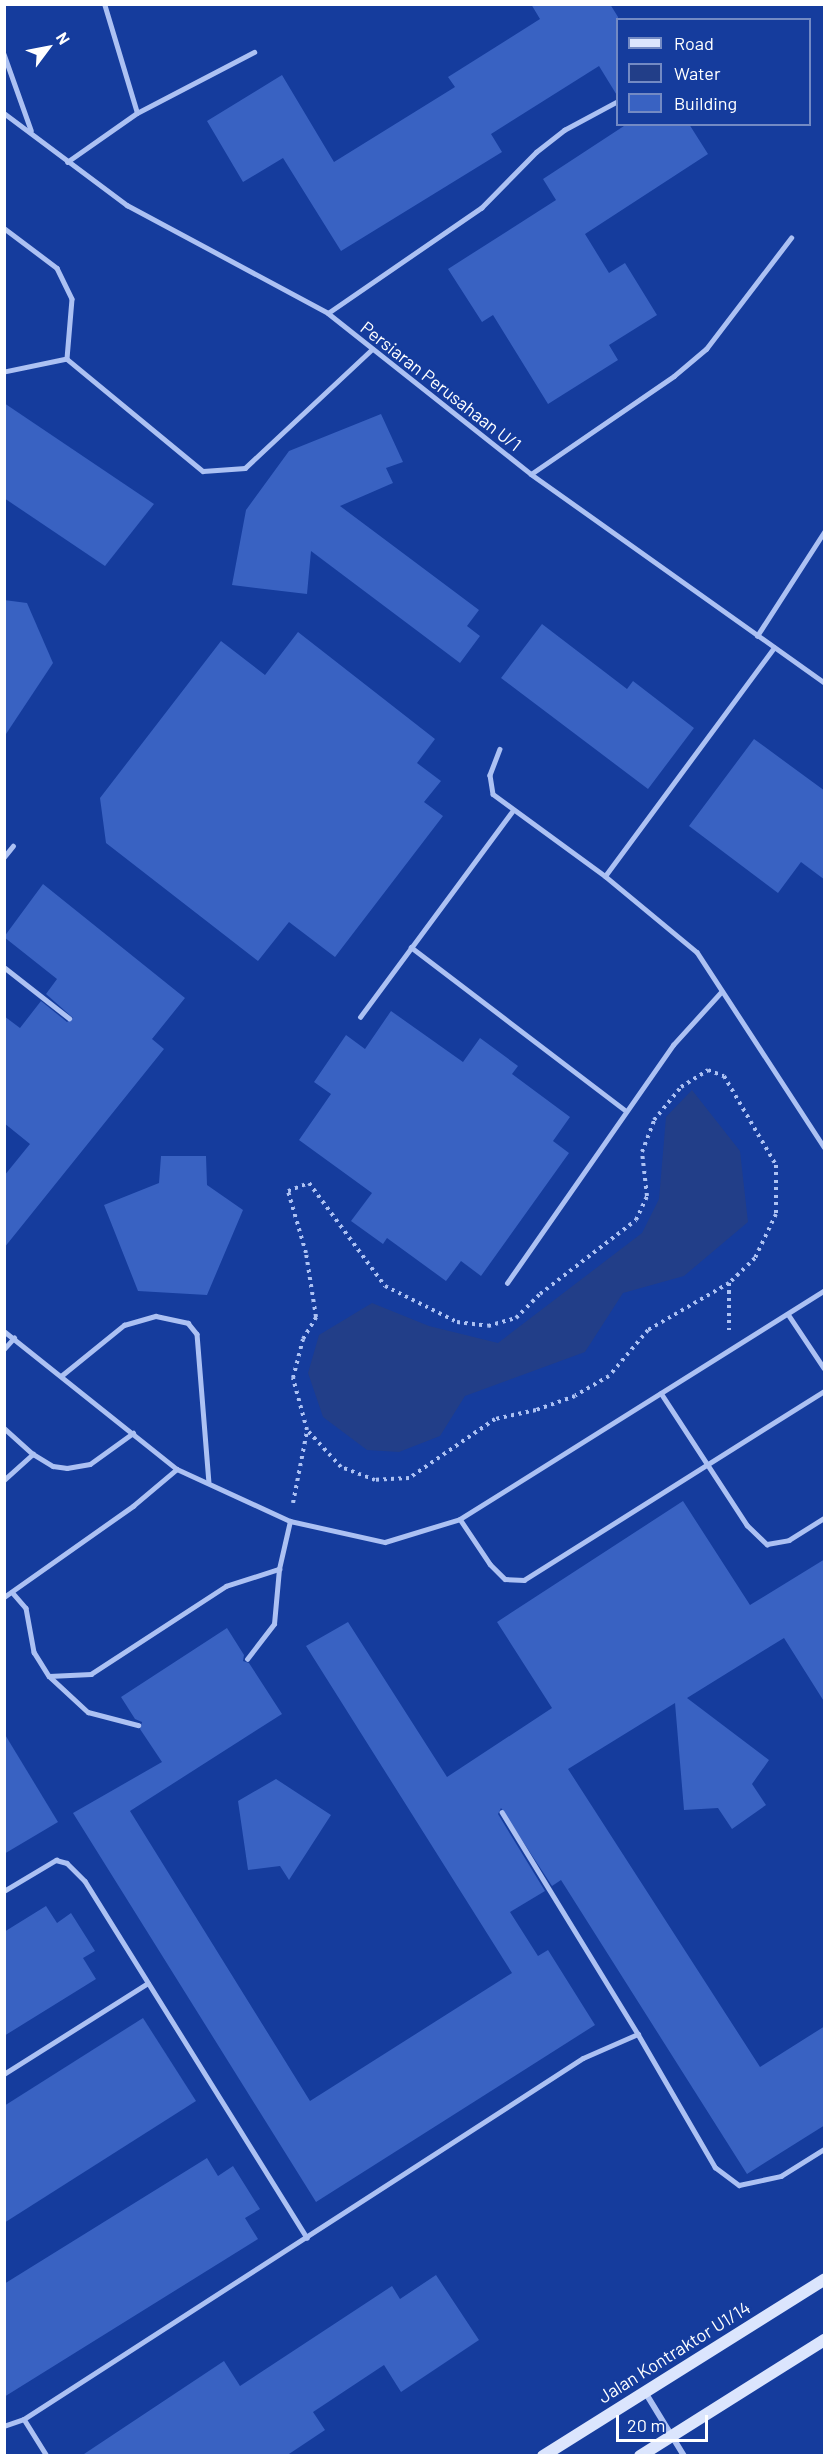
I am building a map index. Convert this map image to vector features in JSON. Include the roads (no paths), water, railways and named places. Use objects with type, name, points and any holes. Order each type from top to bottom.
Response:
[{"type":"street","name":"Jalan Kontraktor U1/14","points":[[543,2456],[825,2280]]},
{"type":"street","points":[[640,2456],[825,2340]]},
{"type":"street","points":[[644,2392],[684,2456]]},
{"type":"lane","points":[[104,4],[137,112]]},
{"type":"lane","points":[[67,162],[137,112],[254,52]]},
{"type":"lane","name":"Persiaran Perusahaan U/1","points":[[4,54],[31,130]]},
{"type":"lane","points":[[328,313],[482,208],[536,152],[564,130],[616,102]]},
{"type":"lane","name":"Persiaran Perusahaan U/1","points":[[4,112],[31,130],[67,162],[127,205],[328,313],[531,474],[825,682]]},
{"type":"lane","points":[[4,228],[57,268],[72,299],[67,359]]},
{"type":"lane","points":[[531,474],[674,376],[706,349],[791,238]]},
{"type":"lane","points":[[67,359],[203,471],[245,468],[372,350]]},
{"type":"lane","points":[[4,372],[67,359]]},
{"type":"lane","points":[[757,636],[825,532]]},
{"type":"lane","points":[[605,876],[774,648]]},
{"type":"lane","points":[[500,749],[490,775],[493,794],[605,876],[697,952],[825,1147]]},
{"type":"lane","points":[[360,1017],[513,810]]},
{"type":"lane","points":[[4,857],[13,846]]},
{"type":"lane","points":[[411,947],[626,1111]]},
{"type":"lane","points":[[4,968],[69,1018]]},
{"type":"lane","points":[[507,1283],[673,1045],[722,992]]},
{"type":"lane","points":[[4,1331],[177,1469],[290,1521],[385,1542],[460,1519],[825,1291]]},
{"type":"lane","points":[[788,1314],[825,1368]]},
{"type":"lane","points":[[61,1376],[124,1325],[156,1316],[188,1323],[197,1334],[209,1482]]},
{"type":"lane","points":[[4,1349],[14,1338]]},
{"type":"lane","points":[[460,1519],[490,1564],[505,1579],[524,1580],[706,1463],[825,1391]]},
{"type":"lane","points":[[661,1394],[747,1525],[767,1544],[789,1540],[825,1518]]},
{"type":"lane","points":[[4,1428],[33,1454],[53,1466],[90,1464],[133,1433]]},
{"type":"lane","points":[[4,1480],[33,1454]]},
{"type":"lane","points":[[4,1597],[134,1506],[177,1469]]},
{"type":"lane","points":[[247,1659],[274,1624],[279,1569],[290,1521]]},
{"type":"lane","points":[[49,1676],[92,1674],[226,1586],[279,1569]]},
{"type":"lane","points":[[12,1592],[26,1608],[34,1652],[49,1676],[88,1712],[138,1725]]},
{"type":"lane","points":[[502,1812],[638,2034],[715,2167],[739,2185],[781,2176],[825,2149]]},
{"type":"lane","points":[[4,1891],[56,1860],[67,1863],[85,1881],[307,2237]]},
{"type":"lane","points":[[4,2074],[148,1983]]},
{"type":"lane","points":[[4,2426],[24,2419],[584,2058],[638,2034]]},
{"type":"lane","points":[[24,2419],[47,2456]]},
{"type":"water","points":[[692,1090],[740,1151],[748,1222],[684,1276],[623,1293],[585,1352],[465,1396],[440,1436],[399,1452],[367,1450],[323,1417],[308,1373],[319,1335],[372,1303],[429,1326],[498,1343],[642,1233],[659,1199],[666,1117]]}]
